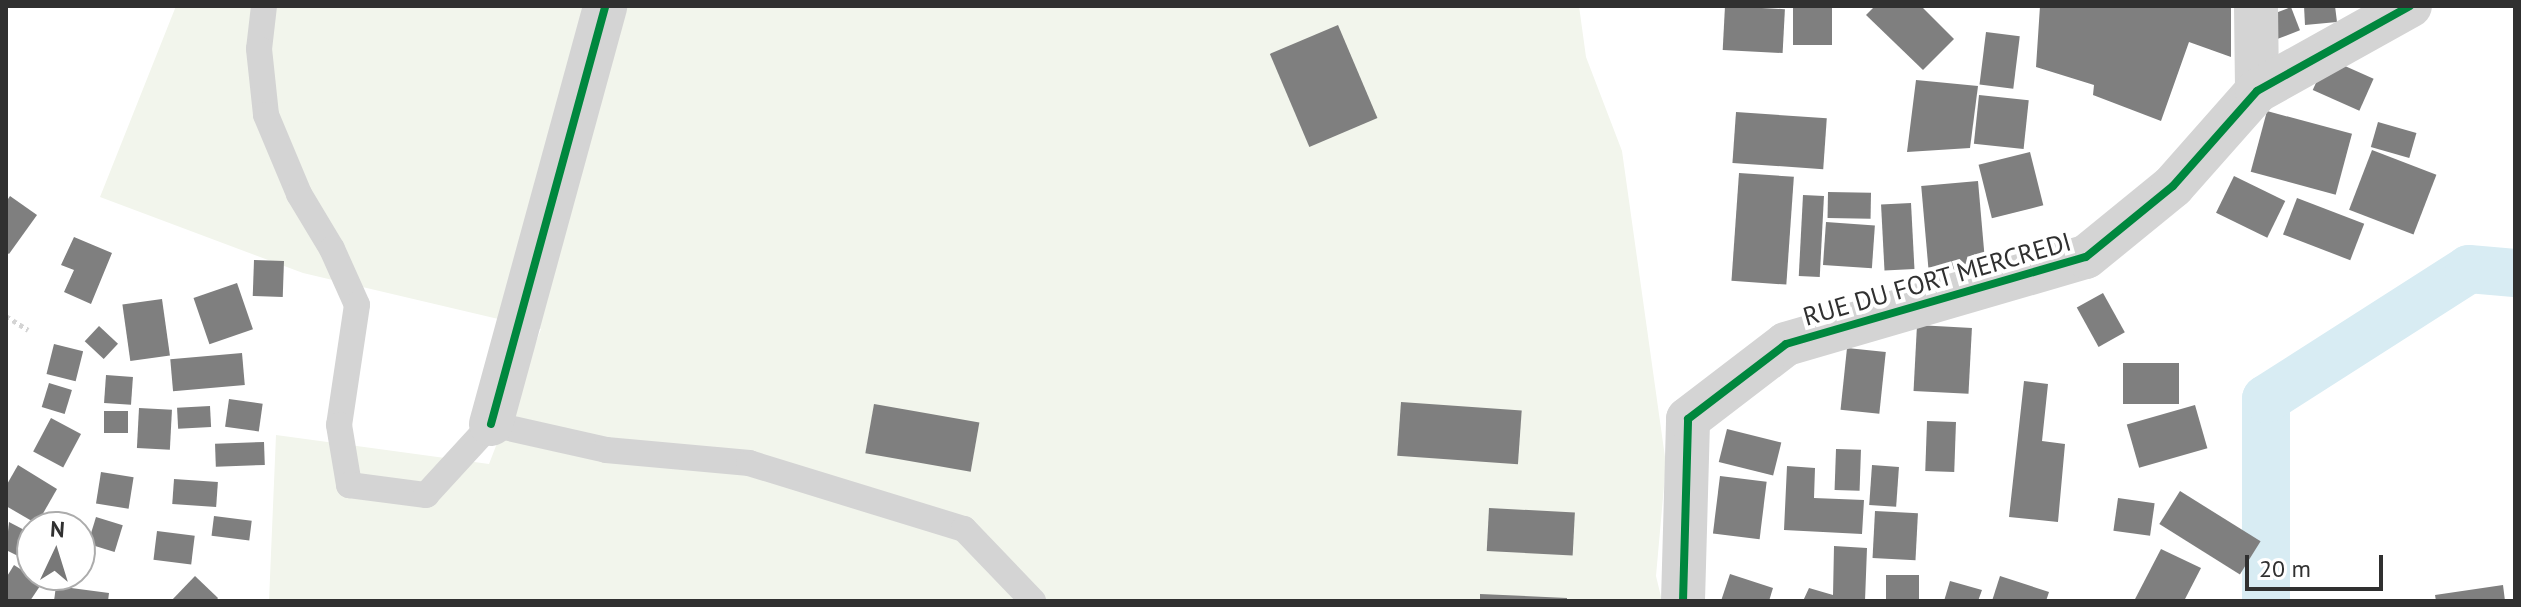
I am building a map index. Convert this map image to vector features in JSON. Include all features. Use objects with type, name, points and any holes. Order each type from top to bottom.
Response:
[{"type":"street","points":[[491,424],[605,6]]},
{"type":"street","points":[[2256,6],[2257,91]]},
{"type":"street","name":"RUE DU FORT MERCREDI","points":[[1683,601],[1688,419],[1786,344],[2086,257],[2173,186],[2257,91],[2410,6]]},
{"type":"lane","points":[[264,6],[259,49],[266,115],[299,194],[332,249],[357,305],[339,425],[349,485],[426,495],[491,424],[606,450],[749,463],[964,529],[1033,601]]},
{"type":"path","points":[[6,316],[28,330]]},
{"type":"shaded area","points":[[176,6],[1579,6],[1586,57],[1622,151],[1666,464],[1656,576],[1662,601],[269,601],[276,435],[489,464],[541,329],[303,273],[100,197]]},
{"type":"building","points":[[1725,6],[1785,9],[1783,53],[1723,50]]},
{"type":"building","points":[[1793,6],[1832,6],[1832,45],[1793,45]]},
{"type":"building","points":[[1875,6],[1921,6],[1954,39],[1923,70],[1866,15]]},
{"type":"building","points":[[2040,6],[2231,6],[2231,57],[2189,42],[2161,121],[2093,95],[2094,85],[2036,67]]},
{"type":"building","points":[[2304,6],[2335,6],[2337,22],[2305,25]]},
{"type":"building","points":[[2291,7],[2300,30],[2277,39],[2268,16]]},
{"type":"building","points":[[1338,25],[1377,118],[1309,147],[1270,54]]},
{"type":"building","points":[[1986,32],[2020,36],[2013,89],[1980,85]]},
{"type":"building","points":[[2327,58],[2374,79],[2359,111],[2313,90]]},
{"type":"building","points":[[1916,80],[1978,86],[1970,148],[1907,152]]},
{"type":"building","points":[[1979,95],[2029,100],[2024,149],[1974,144]]},
{"type":"building","points":[[2267,111],[2352,134],[2336,195],[2251,172]]},
{"type":"building","points":[[1736,112],[1827,118],[1823,169],[1732,163]]},
{"type":"building","points":[[2378,122],[2416,133],[2409,158],[2371,147]]},
{"type":"building","points":[[2372,150],[2436,175],[2413,234],[2349,210]]},
{"type":"building","points":[[2030,152],[2043,205],[1992,218],[1979,165]]},
{"type":"building","points":[[1739,173],[1794,177],[1786,285],[1731,281]]},
{"type":"building","points":[[2234,176],[2285,201],[2267,238],[2216,213]]},
{"type":"building","points":[[1978,181],[1985,267],[1929,272],[1921,186]]},
{"type":"building","points":[[1828,192],[1871,193],[1871,219],[1828,218]]},
{"type":"building","points":[[1803,195],[1824,196],[1820,277],[1799,276]]},
{"type":"building","points":[[10,196],[37,215],[9,254],[6,252],[6,202]]},
{"type":"building","points":[[2297,198],[2364,224],[2350,260],[2283,234]]},
{"type":"building","points":[[1911,203],[1914,269],[1884,270],[1881,205]]},
{"type":"building","points":[[1826,222],[1875,225],[1872,268],[1823,265]]},
{"type":"building","points":[[74,237],[112,253],[91,304],[64,292],[74,270],[61,265]]},
{"type":"building","points":[[254,260],[284,261],[283,297],[253,296]]},
{"type":"building","points":[[237,283],[253,329],[209,344],[194,298]]},
{"type":"building","points":[[2103,293],[2125,332],[2099,347],[2077,308]]},
{"type":"building","points":[[162,299],[170,355],[130,361],[122,305]]},
{"type":"building","points":[[1917,325],[1972,328],[1968,394],[1914,391]]},
{"type":"building","points":[[99,326],[118,344],[104,359],[85,341]]},
{"type":"building","points":[[54,344],[83,351],[76,381],[47,374]]},
{"type":"building","points":[[1847,348],[1886,352],[1879,414],[1841,410]]},
{"type":"building","points":[[242,353],[245,385],[173,391],[170,359]]},
{"type":"building","points":[[2123,363],[2179,363],[2179,404],[2123,404]]},
{"type":"building","points":[[106,375],[133,377],[131,405],[104,403]]},
{"type":"building","points":[[2024,381],[2048,384],[2042,441],[2065,444],[2058,522],[2009,517]]},
{"type":"building","points":[[49,383],[72,390],[65,414],[42,407]]},
{"type":"building","points":[[229,399],[263,404],[259,431],[225,427]]},
{"type":"building","points":[[1401,402],[1522,410],[1518,464],[1397,456]]},
{"type":"building","points":[[874,404],[979,423],[971,472],[865,453]]},
{"type":"building","points":[[2195,405],[2207,448],[2139,468],[2127,425]]},
{"type":"building","points":[[210,406],[211,427],[178,429],[177,408]]},
{"type":"building","points":[[139,408],[172,410],[170,450],[137,448]]},
{"type":"building","points":[[104,411],[128,411],[128,433],[104,433]]},
{"type":"building","points":[[51,418],[81,434],[63,468],[33,452]]},
{"type":"building","points":[[1927,421],[1956,422],[1954,472],[1925,471]]},
{"type":"building","points":[[1727,429],[1781,443],[1773,476],[1719,462]]},
{"type":"building","points":[[264,442],[265,465],[216,467],[215,444]]},
{"type":"building","points":[[1836,449],[1861,450],[1860,491],[1835,490]]},
{"type":"building","points":[[18,465],[57,489],[44,511],[16,512],[6,506],[6,486]]},
{"type":"building","points":[[1872,465],[1899,467],[1896,507],[1869,505]]},
{"type":"building","points":[[1787,466],[1815,468],[1814,498],[1864,500],[1862,534],[1784,530]]},
{"type":"building","points":[[101,472],[134,477],[129,509],[96,504]]},
{"type":"building","points":[[1720,476],[1767,482],[1760,539],[1713,534]]},
{"type":"building","points":[[174,479],[218,482],[216,507],[172,504]]},
{"type":"building","points":[[2180,491],[2261,541],[2240,574],[2159,524]]},
{"type":"building","points":[[2118,498],[2155,503],[2150,536],[2113,531]]},
{"type":"building","points":[[1489,508],[1575,513],[1573,555],[1487,551]]},
{"type":"building","points":[[1875,511],[1918,513],[1915,560],[1873,558]]},
{"type":"building","points":[[214,516],[252,521],[249,540],[212,536]]},
{"type":"building","points":[[96,517],[123,525],[115,552],[96,546]]},
{"type":"building","points":[[9,522],[16,526],[16,555],[6,550]]},
{"type":"building","points":[[157,531],[195,536],[191,564],[153,560]]},
{"type":"building","points":[[1834,546],[1867,548],[1865,601],[1803,601],[1809,588],[1833,595]]},
{"type":"building","points":[[2161,549],[2201,568],[2184,601],[2134,601]]},
{"type":"building","points":[[14,565],[16,591],[37,591],[30,601],[6,600],[6,578]]},
{"type":"building","points":[[1730,574],[1773,588],[1769,601],[1721,601]]},
{"type":"building","points":[[1886,575],[1919,575],[1919,601],[1886,601]]},
{"type":"building","points":[[195,576],[218,598],[216,601],[171,601]]},
{"type":"building","points":[[2000,576],[2049,592],[2046,601],[1992,601]]},
{"type":"building","points":[[1950,581],[1982,590],[1978,601],[1944,601]]},
{"type":"building","points":[[2503,585],[2505,601],[2436,601],[2435,595]]},
{"type":"building","points":[[55,591],[109,593],[108,601],[54,601]]},
{"type":"building","points":[[1480,594],[1567,598],[1567,601],[1480,601]]},
{"type":"waterway","points":[[2266,601],[2266,399],[2469,269],[2515,273]]},
{"type":"cycle path","points":[[491,424],[605,6]]},
{"type":"cycle path","points":[[1683,601],[1688,419],[1786,344],[2086,257],[2173,186],[2257,91],[2410,6]]}]
